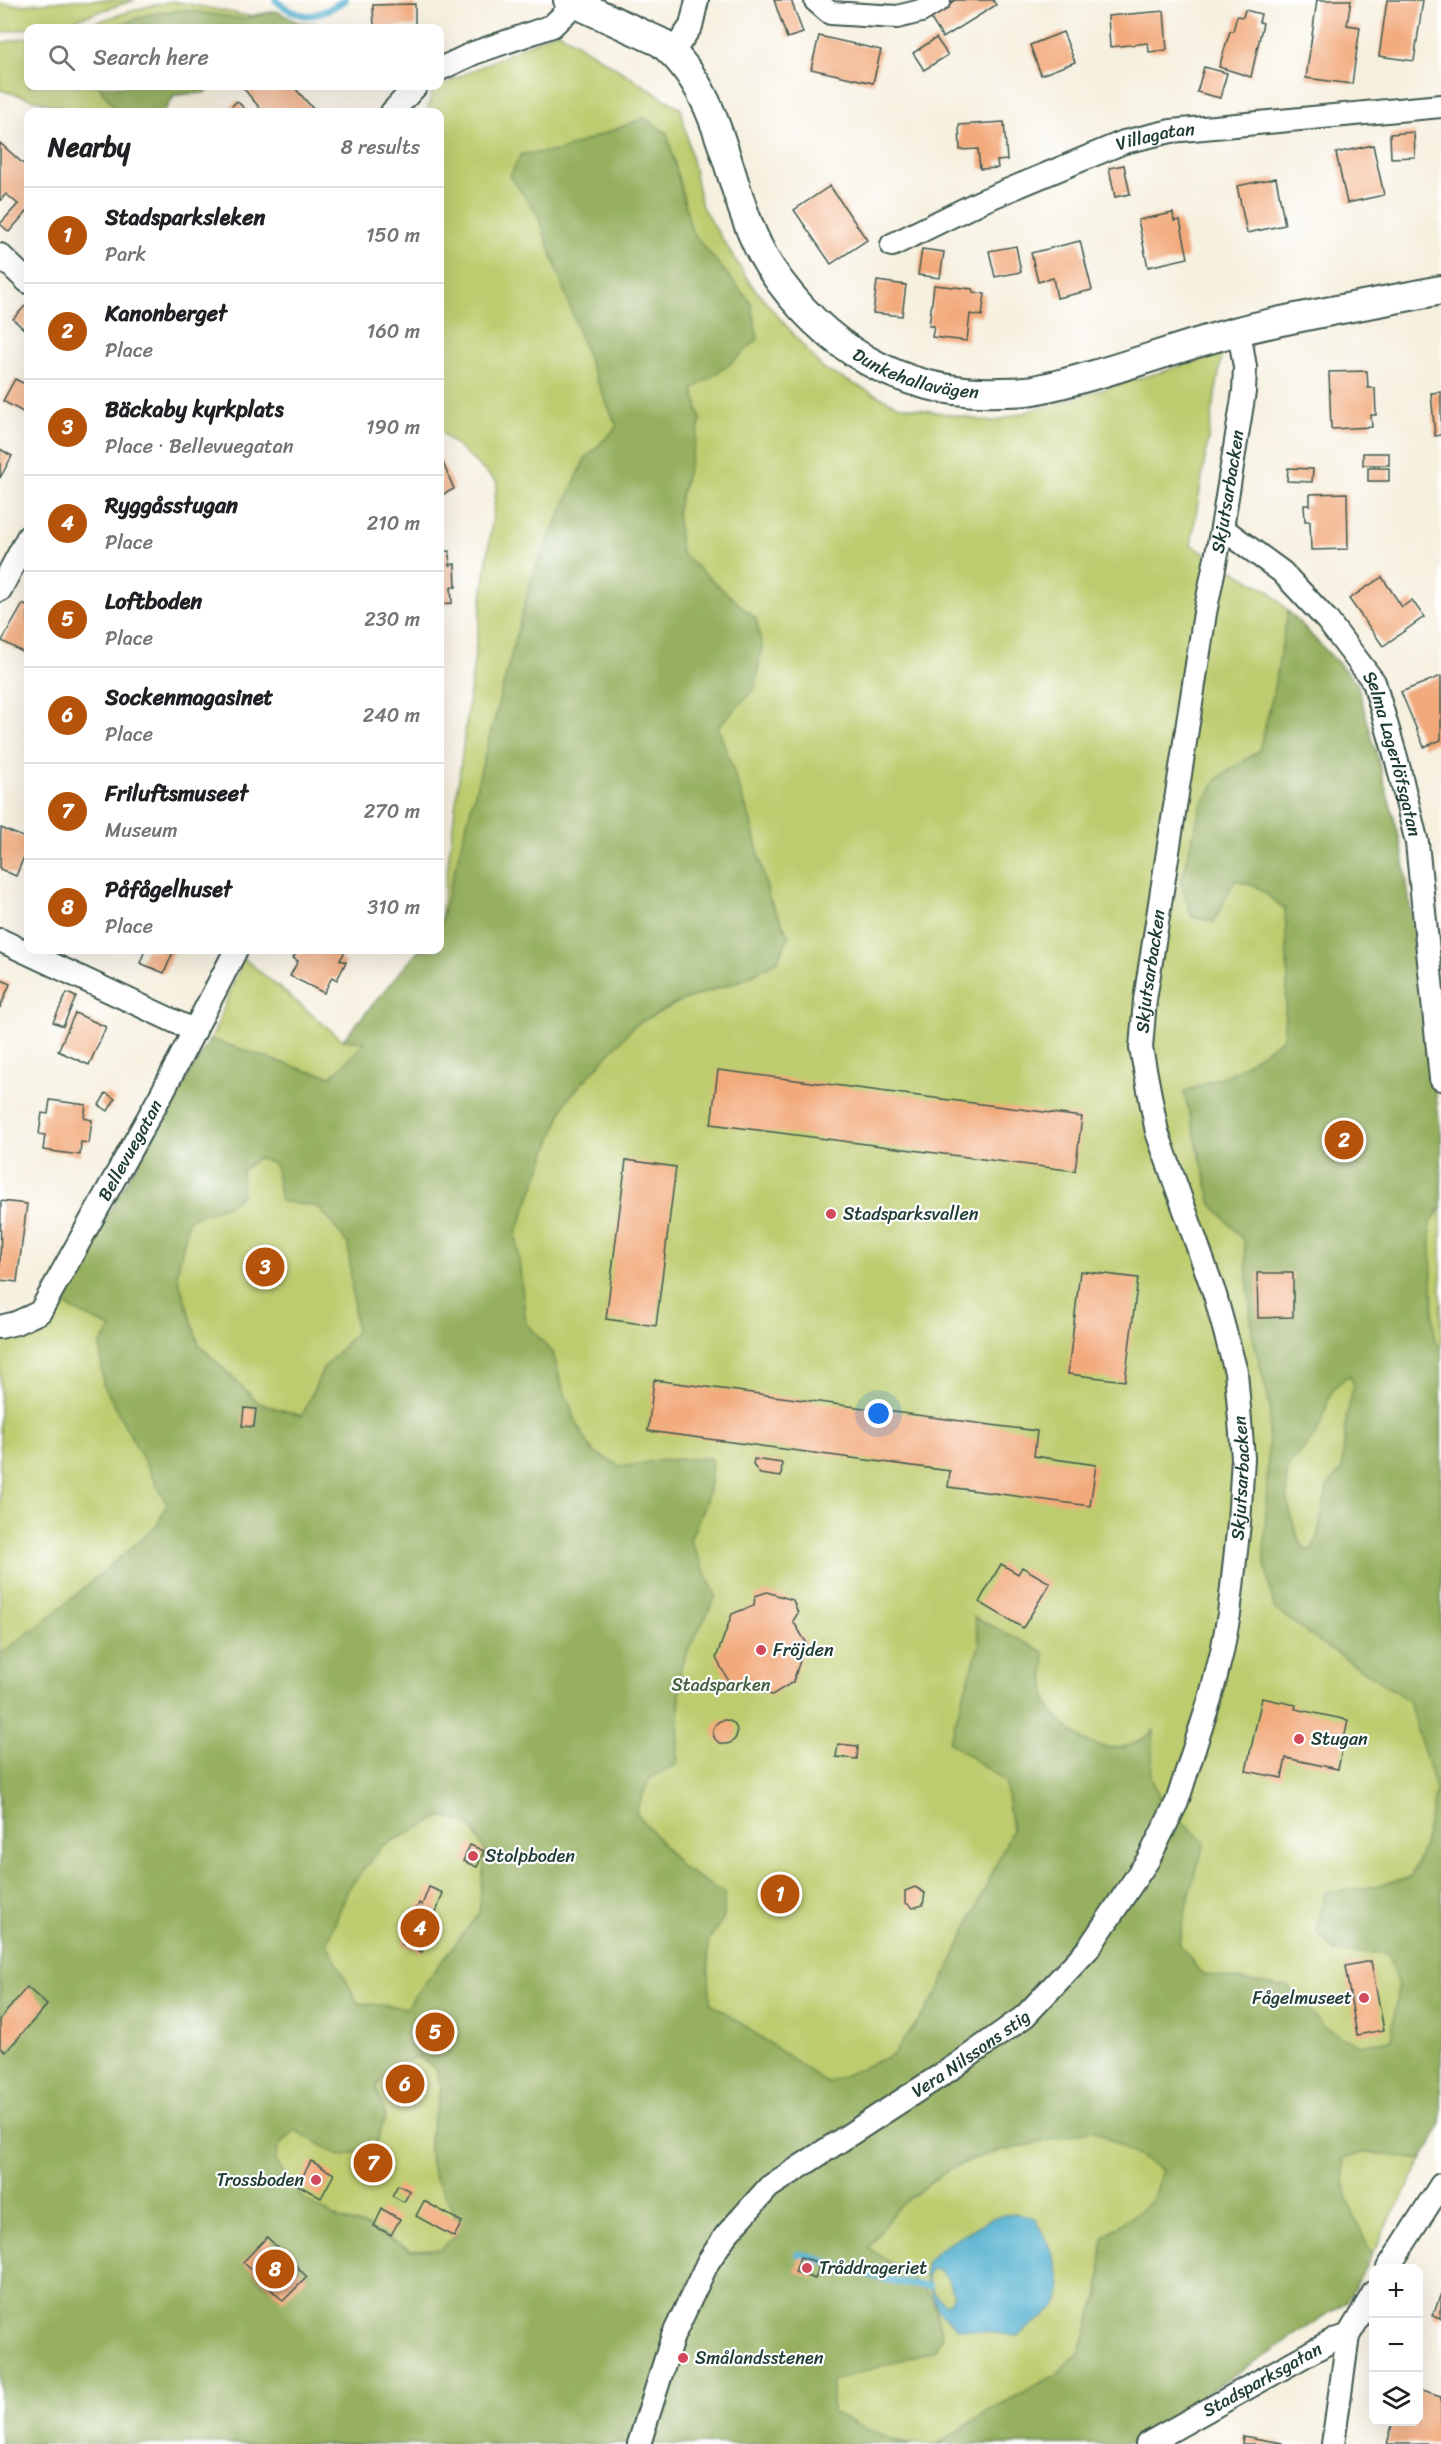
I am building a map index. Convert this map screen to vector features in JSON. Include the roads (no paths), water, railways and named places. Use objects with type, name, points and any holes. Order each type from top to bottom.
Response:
[{"type":"street","points":[[673,52],[691,26],[697,0]]},
{"type":"street","points":[[816,1],[830,13],[897,17],[921,11],[939,0]]},
{"type":"street","points":[[444,67],[474,53],[552,26],[571,2]]},
{"type":"street","name":"Dunkehallavägen","points":[[571,2],[660,42],[673,52],[694,80],[713,120],[742,209],[769,264],[807,316],[842,346],[891,373],[931,388],[981,393],[1033,391],[1239,331],[1441,290]]},
{"type":"street","points":[[396,108],[412,90]]},
{"type":"street","name":"Villagatan","points":[[892,245],[980,202],[1124,142],[1171,131],[1441,106]]},
{"type":"street","points":[[0,255],[24,278]]},
{"type":"street","name":"Skjutsarbacken","points":[[1230,1605],[1243,1458],[1236,1372],[1215,1295],[1156,1132],[1141,1048],[1144,1000],[1204,613],[1222,528],[1244,392],[1245,367],[1239,331]]},
{"type":"street","name":"Selma Lagerlöfsgatan","points":[[1222,528],[1282,572],[1327,620],[1374,682],[1397,761],[1417,843],[1441,1079]]},
{"type":"street","points":[[0,590],[24,545]]},
{"type":"street","points":[[0,940],[24,951]]},
{"type":"street","points":[[30,954],[195,1031]]},
{"type":"street","name":"Bellevuegatan","points":[[0,1327],[16,1323],[40,1312],[195,1031],[234,954]]},
{"type":"street","name":"Vera Nilssons stig","points":[[639,2444],[673,2336],[708,2262],[749,2209],[769,2187],[955,2066],[1025,2016],[1088,1949],[1148,1860],[1177,1802],[1210,1699],[1230,1605]]},
{"type":"street","points":[[1391,2264],[1441,2185]]},
{"type":"street","points":[[1333,2444],[1348,2336],[1369,2300]]},
{"type":"street","name":"Stadsparksgatan","points":[[1147,2444],[1333,2340],[1348,2336]]},
{"type":"water","points":[[1013,2213],[1035,2218],[1056,2262],[1059,2275],[1060,2297],[1055,2306],[1018,2336],[958,2328],[939,2311],[925,2277],[926,2264],[936,2251],[992,2218]],"holes":[[[931,2269],[939,2270],[948,2280],[954,2296],[949,2303],[944,2303],[933,2292],[927,2277]]]},
{"type":"waterway","points":[[276,0],[285,8],[302,15],[318,14],[345,0]]},
{"type":"waterway","points":[[798,2254],[878,2277],[929,2286]]},
{"type":"place","name":"Kanonberget","points":[[1344,1140]]},
{"type":"place","name":"Stadsparksvallen","points":[[831,1214]]},
{"type":"place","name":"Bäckaby kyrkplats","points":[[265,1267]]},
{"type":"place","name":"Fröjden","points":[[761,1650]]},
{"type":"place","name":"Stugan","points":[[1299,1739]]},
{"type":"place","name":"Stolpboden","points":[[473,1856]]},
{"type":"place","name":"Stadsparksleken","points":[[780,1894]]},
{"type":"place","name":"Ryggåsstugan","points":[[420,1928]]},
{"type":"place","name":"Fågelmuseet","points":[[1364,1998]]},
{"type":"place","name":"Loftboden","points":[[435,2032]]},
{"type":"place","name":"Sockenmagasinet","points":[[405,2084]]},
{"type":"place","name":"Friluftsmuseet","points":[[373,2163]]},
{"type":"place","name":"Trossboden","points":[[316,2180]]},
{"type":"place","name":"Tråddrageriet","points":[[807,2268]]},
{"type":"place","name":"Påfågelhuset","points":[[275,2269]]},
{"type":"place","name":"Smålandsstenen","points":[[683,2358]]},
{"type":"park label","name":"Stadsparken","points":[[721,1685]]}]
